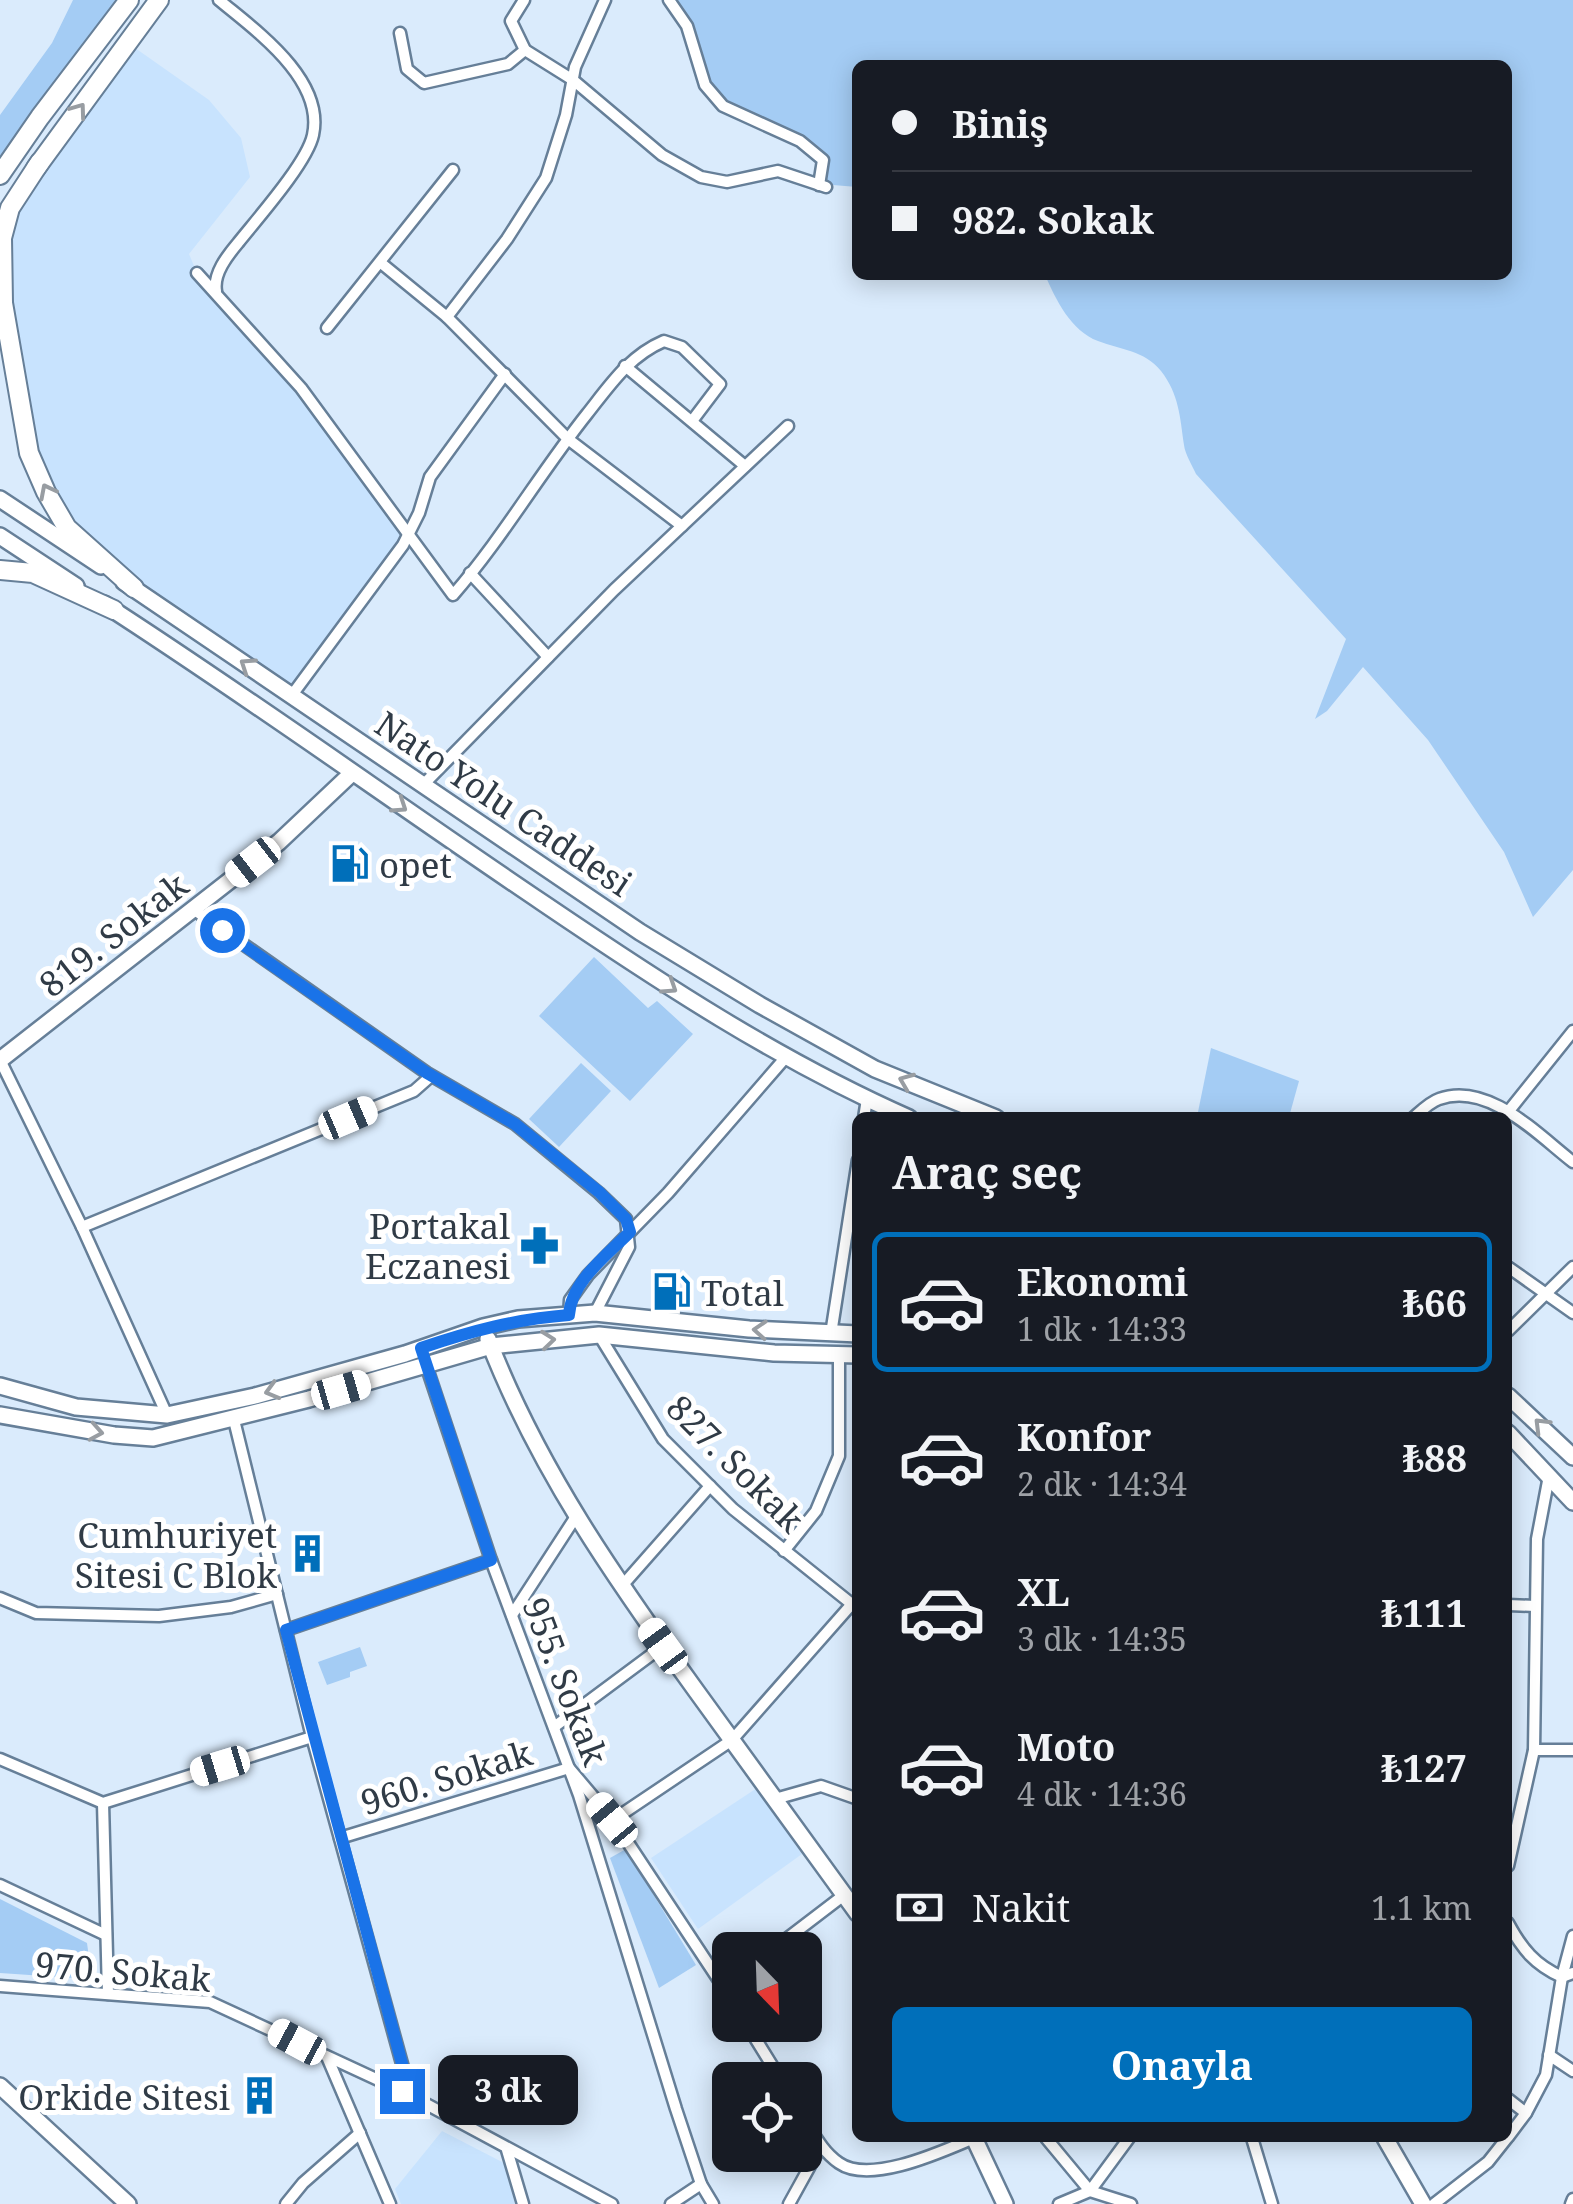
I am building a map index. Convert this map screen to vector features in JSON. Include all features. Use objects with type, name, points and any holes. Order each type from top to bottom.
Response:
[{"type":"main road","points":[[0,162],[129,0]]},
{"type":"main road","points":[[0,217],[159,0]]},
{"type":"main road","points":[[0,176],[40,116]]},
{"type":"main road","points":[[40,162],[10,208],[2,238],[3,303],[29,453],[67,528],[134,588]]},
{"type":"main road","name":"Nato Yolu Caddesi","points":[[0,499],[640,932],[876,1069],[981,1112]]},
{"type":"main road","name":"Nato Yolu Caddesi","points":[[0,536],[618,954],[730,1026],[896,1112]]},
{"type":"main road","points":[[0,570],[33,573],[114,610]]},
{"type":"main road","name":"819. Sokak","points":[[0,1060],[279,842],[352,774]]},
{"type":"main road","points":[[0,1386],[76,1407],[167,1415],[256,1396],[518,1319],[594,1313],[749,1329],[852,1334]]},
{"type":"main road","points":[[484,1326],[553,1479],[576,1518],[620,1587],[852,1906]]},
{"type":"main road","points":[[0,1415],[114,1436],[153,1438],[234,1420],[491,1346],[598,1336],[774,1353],[852,1355]]},
{"type":"main road","points":[[1512,1400],[1573,1456]]},
{"type":"main road","points":[[1512,1437],[1573,1502]]},
{"type":"main road","points":[[0,2086],[128,2204]]},
{"type":"main road","points":[[976,2142],[1004,2204]]},
{"type":"main road","points":[[1387,2142],[1424,2204]]},
{"type":"street","points":[[216,294],[214,280],[230,252],[286,184],[313,136],[312,112],[299,77],[276,46],[219,0]]},
{"type":"street","points":[[524,0],[512,21],[524,50],[573,80],[662,155],[701,177],[726,182],[778,170],[823,186],[823,160],[800,141],[722,106],[705,85],[687,26],[669,0]]},
{"type":"street","points":[[446,317],[506,239],[546,178],[566,115],[575,67],[606,0]]},
{"type":"street","points":[[400,34],[407,69],[424,83],[508,64],[524,50]]},
{"type":"street","points":[[327,328],[453,170]]},
{"type":"street","points":[[381,263],[446,317],[568,438],[682,526]]},
{"type":"street","points":[[197,273],[301,388],[453,595],[625,366],[664,340],[682,346],[720,384],[692,422]]},
{"type":"street","points":[[625,366],[746,466]]},
{"type":"street","points":[[292,696],[408,536],[430,477],[506,374]]},
{"type":"street","points":[[423,784],[548,657],[788,426]]},
{"type":"street","points":[[470,573],[548,657]]},
{"type":"street","points":[[193,909],[431,1076],[515,1124],[626,1219],[629,1247],[594,1313]]},
{"type":"street","points":[[1420,1112],[1435,1100],[1454,1095],[1478,1098],[1508,1112],[1573,1031]]},
{"type":"street","points":[[569,1315],[570,1300],[579,1288],[668,1194],[786,1057]]},
{"type":"street","points":[[0,1060],[82,1227],[167,1415]]},
{"type":"street","points":[[82,1227],[414,1090],[431,1076]]},
{"type":"street","points":[[865,1112],[867,1099]]},
{"type":"street","points":[[1512,1115],[1573,1162]]},
{"type":"street","points":[[832,1334],[852,1200]]},
{"type":"street","points":[[1512,1327],[1573,1267]]},
{"type":"street","points":[[1512,1269],[1573,1313]]},
{"type":"street","name":"827. Sokak","points":[[598,1336],[663,1439],[710,1486],[852,1605]]},
{"type":"street","name":"955. Sokak","points":[[421,1348],[491,1560],[569,1768],[701,2184],[713,2204]]},
{"type":"street","points":[[784,1550],[816,1511],[839,1456],[839,1355]]},
{"type":"street","points":[[234,1420],[312,1737],[404,2071],[402,2091]]},
{"type":"street","points":[[1512,1848],[1534,1750],[1537,1540],[1549,1474]]},
{"type":"street","points":[[620,1587],[710,1486]]},
{"type":"street","points":[[512,1615],[576,1518]]},
{"type":"street","points":[[286,1630],[491,1560]]},
{"type":"street","points":[[0,1598],[36,1613],[159,1616],[232,1607],[277,1594]]},
{"type":"street","points":[[1512,1605],[1535,1606]]},
{"type":"street","points":[[612,1820],[732,1740],[852,1609]]},
{"type":"street","points":[[554,1727],[663,1646]]},
{"type":"street","points":[[0,1759],[103,1803],[312,1737]]},
{"type":"street","points":[[1534,1750],[1573,1750]]},
{"type":"street","points":[[569,1768],[612,1820],[712,1965]]},
{"type":"street","name":"960. Sokak","points":[[340,1838],[569,1768]]},
{"type":"street","points":[[775,1799],[822,1786],[852,1797]]},
{"type":"street","points":[[103,1803],[108,1994]]},
{"type":"street","points":[[0,1885],[106,1935]]},
{"type":"street","points":[[796,1932],[844,1895]]},
{"type":"street","points":[[1512,1930],[1523,1951],[1543,1968],[1568,1975]]},
{"type":"street","points":[[1512,2131],[1526,2114],[1546,2074],[1573,1936]]},
{"type":"street","name":"970. Sokak","points":[[0,1986],[210,2002],[402,2091],[610,2204]]},
{"type":"street","points":[[1549,2055],[1573,2071]]},
{"type":"street","points":[[328,2059],[390,2204]]},
{"type":"street","points":[[1512,2102],[1526,2114]]},
{"type":"street","points":[[286,2204],[360,2133]]},
{"type":"street","points":[[822,2147],[842,2166],[867,2169],[908,2165],[964,2142]]},
{"type":"street","points":[[1049,2142],[1090,2191],[1131,2204]]},
{"type":"street","points":[[1059,2204],[1090,2191],[1126,2142]]},
{"type":"street","points":[[1253,2142],[1272,2204]]},
{"type":"street","points":[[1434,2204],[1488,2162],[1503,2142]]},
{"type":"street","points":[[507,2150],[523,2204]]},
{"type":"street","points":[[789,2204],[807,2172]]},
{"type":"street","points":[[672,2204],[701,2184]]},
{"type":"shaded area","points":[[73,0],[129,0],[0,162],[0,115],[52,43]]},
{"type":"shaded area","points":[[669,0],[1573,0],[1573,870],[1533,917],[1504,852],[1428,740],[1363,667],[1327,711],[1315,719],[1346,639],[1196,474],[1185,448],[1175,397],[1161,371],[1140,355],[1098,341],[1080,330],[1059,304],[1047,280],[1512,280],[1512,60],[852,60],[852,187],[821,184],[824,159],[723,106],[705,85],[687,26]]},
{"type":"shaded area","points":[[128,43],[209,100],[241,138],[250,177],[189,254],[197,273],[301,388],[408,536],[292,695],[90,550],[29,453],[2,238],[40,162]]},
{"type":"shaded area","points":[[594,957],[648,1008],[657,1001],[693,1034],[630,1101],[539,1016]]},
{"type":"shaded area","points":[[1211,1048],[1299,1081],[1290,1112],[1198,1112]]},
{"type":"shaded area","points":[[581,1063],[611,1091],[559,1147],[529,1119]]},
{"type":"shaded area","points":[[360,1647],[367,1666],[327,1685],[318,1662]]},
{"type":"shaded area","points":[[757,1788],[802,1854],[698,1929],[651,1858]]},
{"type":"shaded area","points":[[626,1849],[696,1965],[659,1988],[610,1858]]},
{"type":"shaded area","points":[[0,1899],[87,1943],[85,1973],[74,1978],[0,1973]]},
{"type":"shaded area","points":[[442,2131],[504,2163],[515,2204],[401,2204],[395,2189]]},
{"type":"place","name":"opet","points":[[349,864]]},
{"type":"place","name":"Portakal Eczanesi","points":[[540,1245]]},
{"type":"place","name":"Total","points":[[671,1292]]},
{"type":"place","name":"Cumhuriyet Sitesi C Blok","points":[[307,1554]]},
{"type":"place","name":"Orkide Sitesi","points":[[260,2096]]},
{"type":"route","points":[[222,930],[427,1073],[515,1124],[599,1192],[626,1219],[630,1232],[588,1275],[570,1300],[569,1315],[484,1326],[421,1348],[491,1560],[286,1630],[404,2071],[402,2091]]}]
